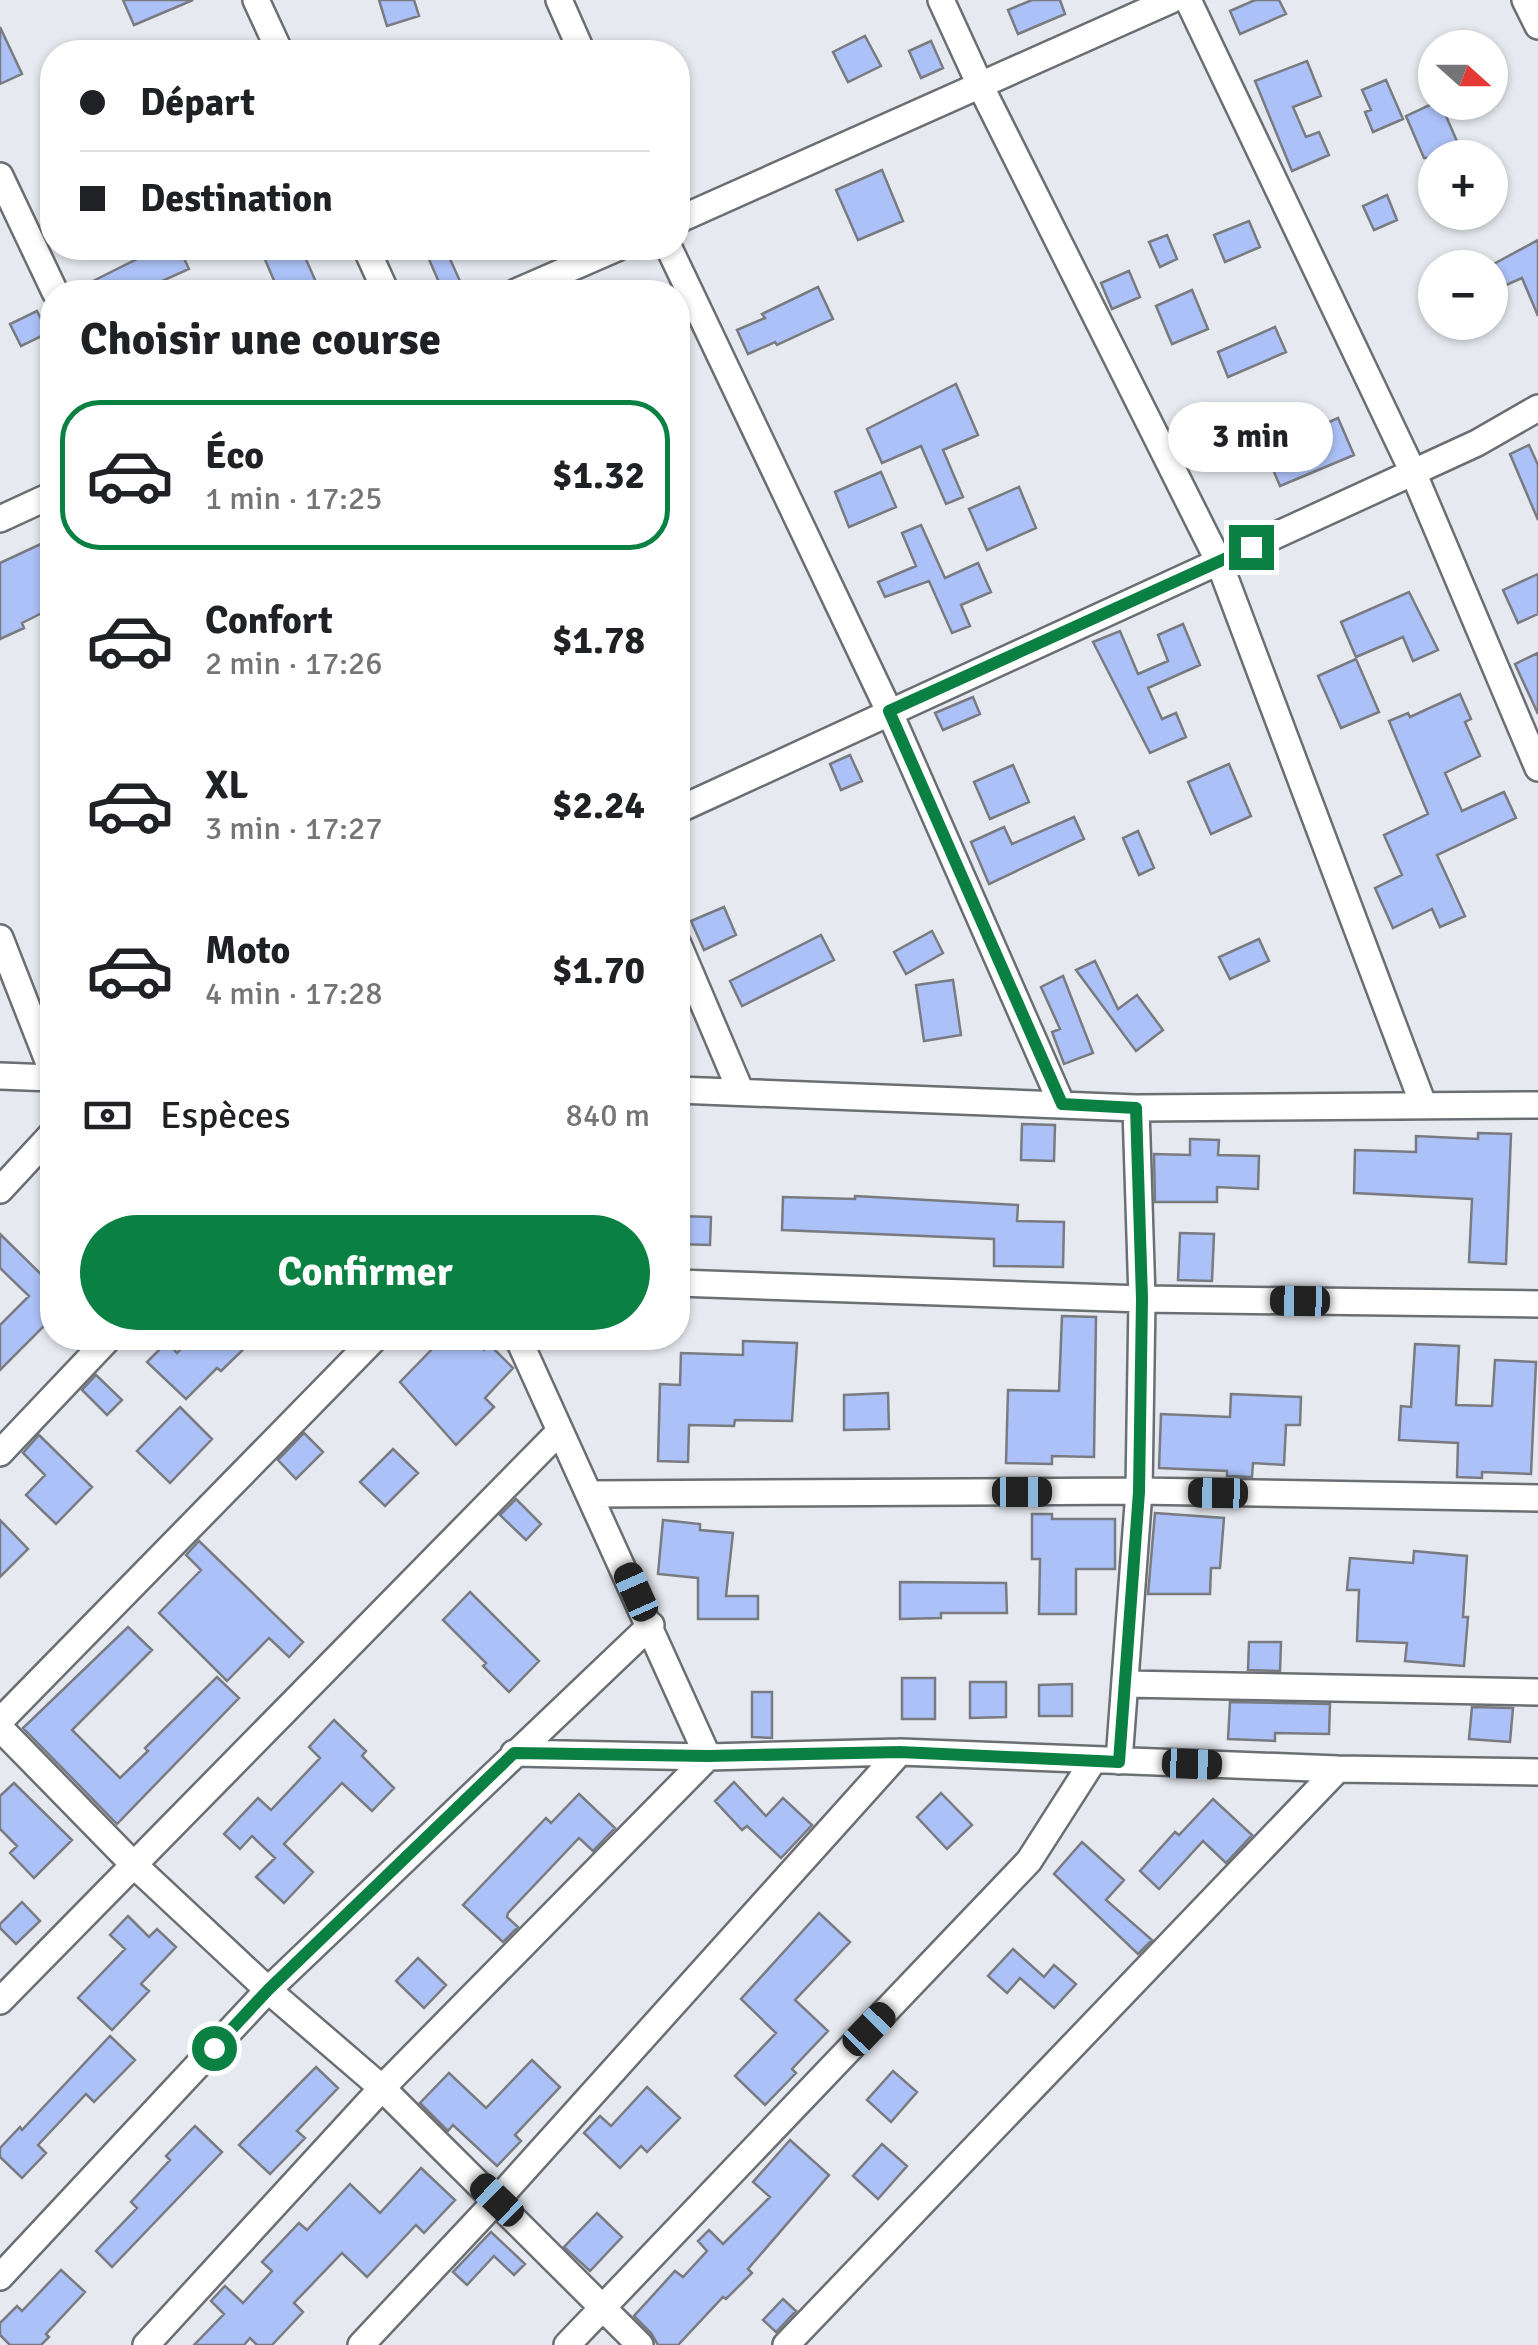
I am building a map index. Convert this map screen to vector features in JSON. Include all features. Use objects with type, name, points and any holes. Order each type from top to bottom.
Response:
[{"type":"street","points":[[256,0],[274,40]]},
{"type":"street","points":[[559,0],[577,40]]},
{"type":"street","points":[[941,0],[1219,562],[1423,1104]]},
{"type":"street","points":[[690,215],[1171,0]]},
{"type":"street","points":[[1188,0],[1413,472],[1538,768]]},
{"type":"street","points":[[1525,0],[1538,26]]},
{"type":"street","points":[[0,176],[49,280]]},
{"type":"street","points":[[543,280],[589,260]]},
{"type":"street","points":[[690,294],[889,711],[1062,1104]]},
{"type":"street","points":[[690,804],[1413,472],[1538,408]]},
{"type":"street","points":[[0,519],[40,501]]},
{"type":"street","points":[[0,938],[40,1043]]},
{"type":"street","points":[[690,973],[740,1092]]},
{"type":"street","points":[[0,1076],[40,1075]]},
{"type":"street","points":[[690,1090],[1136,1108],[1538,1106]]},
{"type":"street","points":[[1119,1762],[1139,1492],[1142,1299],[1136,1108]]},
{"type":"street","points":[[0,1190],[40,1147]]},
{"type":"street","points":[[690,1283],[1142,1299],[1538,1304]]},
{"type":"street","points":[[0,1453],[98,1350]]},
{"type":"street","points":[[364,1350],[0,1724],[132,1863],[268,1990],[382,2088],[640,2345]]},
{"type":"street","points":[[523,1350],[708,1756]]},
{"type":"street","points":[[0,2001],[560,1431]]},
{"type":"street","points":[[592,1494],[1139,1492],[1538,1498]]},
{"type":"street","points":[[0,2277],[268,1990],[650,1625]]},
{"type":"street","points":[[1125,1684],[1538,1692]]},
{"type":"street","points":[[514,1753],[708,1756],[900,1752],[1338,1769],[1538,1772]]},
{"type":"street","points":[[361,2345],[497,2200],[900,1752]]},
{"type":"street","points":[[146,2345],[382,2088],[708,1756]]},
{"type":"street","points":[[567,2345],[1030,1861],[1093,1761]]},
{"type":"street","points":[[786,2345],[1338,1769]]},
{"type":"building","points":[[123,0],[193,0],[134,25]]},
{"type":"building","points":[[379,0],[414,0],[419,16],[387,26]]},
{"type":"building","points":[[1032,0],[1060,0],[1065,14],[1018,34],[1008,10]]},
{"type":"building","points":[[1255,0],[1279,0],[1286,14],[1240,34],[1230,11]]},
{"type":"building","points":[[0,27],[22,74],[0,84]]},
{"type":"building","points":[[865,36],[881,66],[848,82],[833,52]]},
{"type":"building","points":[[931,41],[943,68],[921,78],[909,51]]},
{"type":"building","points":[[1307,61],[1321,96],[1293,107],[1306,137],[1319,132],[1329,155],[1292,171],[1255,81]]},
{"type":"building","points":[[1386,80],[1403,119],[1373,132],[1365,112],[1371,110],[1362,90]]},
{"type":"building","points":[[1418,110],[1418,120],[1448,120],[1456,140],[1418,140],[1418,144],[1406,116]]},
{"type":"building","points":[[882,170],[903,221],[858,240],[836,190]]},
{"type":"building","points":[[1387,195],[1397,220],[1374,230],[1363,206]]},
{"type":"building","points":[[1249,221],[1260,247],[1225,262],[1214,235]]},
{"type":"building","points":[[1167,235],[1177,259],[1160,267],[1149,242]]},
{"type":"building","points":[[1538,240],[1538,316],[1522,278],[1508,284],[1508,256]]},
{"type":"building","points":[[135,260],[185,260],[189,269],[165,280],[95,280]]},
{"type":"building","points":[[265,260],[306,260],[315,280],[274,280]]},
{"type":"building","points":[[429,260],[450,260],[460,280],[438,280]]},
{"type":"building","points":[[1129,271],[1140,297],[1112,309],[1101,283]]},
{"type":"building","points":[[818,287],[833,319],[748,354],[737,330]]},
{"type":"building","points":[[1192,290],[1208,329],[1172,344],[1156,306]]},
{"type":"building","points":[[37,311],[40,337],[21,346],[10,324]]},
{"type":"building","points":[[1275,327],[1286,352],[1228,377],[1218,352]]},
{"type":"building","points":[[956,384],[978,435],[943,450],[963,497],[946,504],[921,446],[882,463],[867,429]]},
{"type":"building","points":[[1281,412],[1292,439],[1338,418],[1354,455],[1280,486],[1254,424]]},
{"type":"building","points":[[1529,445],[1538,465],[1538,520],[1510,454]]},
{"type":"building","points":[[881,472],[896,507],[849,527],[835,492]]},
{"type":"building","points":[[1019,487],[1036,528],[987,550],[969,509]]},
{"type":"building","points":[[921,525],[945,578],[978,563],[991,592],[961,605],[970,626],[952,633],[929,581],[885,597],[878,582],[916,566],[902,533]]},
{"type":"building","points":[[40,544],[40,614],[22,623],[24,628],[0,639],[0,563]]},
{"type":"building","points":[[1538,574],[1538,614],[1518,623],[1503,590]]},
{"type":"building","points":[[1409,592],[1438,650],[1413,661],[1403,637],[1356,657],[1341,622]]},
{"type":"building","points":[[1183,624],[1200,665],[1148,688],[1162,719],[1176,713],[1186,737],[1150,753],[1093,642],[1120,631],[1138,674],[1168,661],[1158,635]]},
{"type":"building","points":[[1538,653],[1538,714],[1515,664]]},
{"type":"building","points":[[1356,659],[1379,712],[1341,728],[1318,676]]},
{"type":"building","points":[[1460,694],[1471,719],[1465,722],[1480,756],[1445,773],[1462,811],[1504,792],[1516,818],[1437,855],[1465,916],[1440,927],[1432,909],[1393,928],[1375,888],[1402,875],[1384,835],[1428,814],[1389,721],[1408,713],[1410,717]]},
{"type":"building","points":[[973,697],[980,714],[943,730],[935,713]]},
{"type":"building","points":[[850,755],[862,781],[841,790],[830,764]]},
{"type":"building","points":[[1229,764],[1251,816],[1211,834],[1188,782]]},
{"type":"building","points":[[1013,765],[1029,802],[990,819],[974,782]]},
{"type":"building","points":[[1074,817],[1084,839],[989,884],[971,842],[1004,827],[1012,844]]},
{"type":"building","points":[[1138,831],[1154,868],[1139,875],[1123,838]]},
{"type":"building","points":[[724,907],[736,935],[704,950],[691,921]]},
{"type":"building","points":[[932,931],[943,953],[906,974],[894,952]]},
{"type":"building","points":[[821,935],[834,960],[742,1006],[730,981]]},
{"type":"building","points":[[1259,939],[1269,961],[1230,979],[1219,957]]},
{"type":"building","points":[[1095,961],[1118,1009],[1137,995],[1163,1030],[1136,1051],[1076,970]]},
{"type":"building","points":[[1063,976],[1093,1053],[1064,1064],[1052,1032],[1060,1029],[1041,987]]},
{"type":"building","points":[[953,980],[961,1035],[924,1041],[916,985]]},
{"type":"building","points":[[1022,1124],[1055,1125],[1054,1161],[1021,1160]]},
{"type":"building","points":[[1478,1133],[1511,1134],[1506,1264],[1469,1262],[1472,1199],[1354,1193],[1355,1150],[1416,1152],[1416,1136],[1478,1139]]},
{"type":"building","points":[[1190,1139],[1219,1140],[1218,1155],[1259,1156],[1258,1189],[1217,1187],[1217,1202],[1155,1202],[1154,1154],[1190,1155]]},
{"type":"building","points":[[855,1196],[1018,1205],[1017,1221],[1064,1222],[1063,1267],[994,1266],[994,1239],[782,1230],[783,1197]]},
{"type":"building","points":[[690,1216],[711,1217],[710,1245],[690,1244]]},
{"type":"building","points":[[1180,1233],[1214,1234],[1212,1281],[1178,1280]]},
{"type":"building","points":[[0,1234],[40,1273],[40,1330],[0,1370],[0,1325],[29,1296],[0,1268]]},
{"type":"building","points":[[1062,1316],[1096,1317],[1094,1457],[1052,1456],[1052,1464],[1006,1463],[1008,1390],[1059,1391]]},
{"type":"building","points":[[743,1341],[797,1343],[792,1421],[735,1420],[734,1426],[689,1425],[688,1462],[658,1461],[660,1384],[680,1385],[681,1353],[743,1355]]},
{"type":"building","points":[[1415,1344],[1459,1346],[1456,1405],[1492,1406],[1495,1360],[1536,1362],[1531,1474],[1482,1472],[1482,1478],[1457,1477],[1458,1443],[1399,1440],[1401,1406],[1411,1407]]},
{"type":"building","points":[[159,1350],[177,1353],[243,1350],[221,1371],[217,1368],[186,1399],[147,1362]]},
{"type":"building","points":[[431,1350],[495,1350],[513,1368],[485,1398],[494,1407],[456,1445],[400,1382]]},
{"type":"building","points":[[96,1375],[122,1400],[107,1415],[82,1390]]},
{"type":"building","points":[[888,1393],[889,1429],[844,1430],[844,1395]]},
{"type":"building","points":[[1231,1394],[1301,1397],[1300,1425],[1286,1425],[1284,1465],[1253,1463],[1252,1477],[1227,1476],[1227,1471],[1159,1468],[1161,1414],[1230,1417]]},
{"type":"building","points":[[180,1407],[212,1439],[170,1483],[137,1451]]},
{"type":"building","points":[[304,1433],[323,1452],[296,1479],[278,1460]]},
{"type":"building","points":[[39,1435],[92,1487],[56,1524],[26,1495],[45,1475],[23,1453]]},
{"type":"building","points":[[393,1449],[418,1473],[385,1506],[360,1482]]},
{"type":"building","points":[[516,1499],[541,1524],[526,1540],[500,1515]]},
{"type":"building","points":[[1155,1513],[1224,1518],[1220,1568],[1211,1568],[1210,1594],[1148,1594]]},
{"type":"building","points":[[1032,1514],[1052,1514],[1052,1519],[1115,1519],[1115,1569],[1076,1569],[1076,1614],[1039,1614],[1040,1559],[1032,1559]]},
{"type":"building","points":[[0,1520],[28,1549],[0,1577]]},
{"type":"building","points":[[663,1520],[700,1524],[700,1530],[733,1533],[726,1596],[758,1596],[758,1619],[698,1619],[698,1578],[658,1574]]},
{"type":"building","points":[[199,1541],[303,1642],[289,1657],[269,1638],[227,1681],[159,1613],[201,1570],[186,1555]]},
{"type":"building","points":[[1414,1551],[1467,1556],[1464,1666],[1405,1661],[1407,1643],[1357,1641],[1359,1590],[1347,1590],[1350,1558],[1413,1563]]},
{"type":"building","points":[[900,1582],[1006,1583],[1007,1613],[941,1613],[941,1618],[900,1619]]},
{"type":"building","points":[[470,1592],[539,1661],[509,1692],[443,1620]]},
{"type":"building","points":[[128,1627],[152,1650],[72,1730],[120,1778],[217,1677],[239,1698],[117,1824],[23,1728]]},
{"type":"building","points":[[1249,1642],[1281,1642],[1280,1671],[1248,1670]]},
{"type":"building","points":[[902,1678],[935,1678],[935,1719],[902,1719]]},
{"type":"building","points":[[970,1682],[1006,1682],[1006,1717],[970,1718]]},
{"type":"building","points":[[1072,1684],[1072,1716],[1039,1716],[1039,1685]]},
{"type":"building","points":[[752,1692],[772,1692],[772,1738],[752,1737]]},
{"type":"building","points":[[1230,1702],[1330,1704],[1329,1734],[1275,1733],[1275,1741],[1228,1739]]},
{"type":"building","points":[[1472,1707],[1513,1708],[1510,1742],[1469,1739]]},
{"type":"building","points":[[334,1720],[366,1751],[362,1756],[394,1788],[372,1811],[342,1783],[284,1844],[313,1872],[284,1903],[256,1877],[275,1858],[252,1836],[240,1849],[224,1834],[258,1798],[271,1810],[320,1758],[309,1747]]},
{"type":"building","points":[[734,1782],[766,1816],[783,1798],[812,1825],[781,1858],[747,1826],[742,1830],[715,1801]]},
{"type":"building","points":[[14,1783],[72,1840],[34,1878],[10,1853],[17,1846],[0,1829],[0,1796]]},
{"type":"building","points":[[941,1793],[972,1825],[947,1849],[917,1817]]},
{"type":"building","points":[[579,1794],[615,1828],[593,1851],[579,1838],[508,1913],[507,1917],[518,1927],[503,1942],[463,1905],[546,1818],[551,1823]]},
{"type":"building","points":[[1213,1799],[1252,1835],[1226,1863],[1203,1841],[1159,1889],[1140,1871],[1175,1832],[1179,1835]]},
{"type":"building","points":[[1082,1842],[1124,1880],[1106,1900],[1152,1940],[1138,1954],[1054,1874]]},
{"type":"building","points":[[22,1902],[40,1921],[16,1944],[0,1924]]},
{"type":"building","points":[[819,1913],[850,1942],[795,2000],[828,2031],[765,2105],[735,2076],[776,2033],[741,1999]]},
{"type":"building","points":[[128,1916],[149,1937],[157,1929],[176,1947],[141,1984],[149,1991],[112,2030],[78,1998],[125,1949],[110,1935]]},
{"type":"building","points":[[1013,1949],[1044,1977],[1054,1965],[1076,1984],[1054,2008],[1020,1978],[1007,1993],[988,1976]]},
{"type":"building","points":[[418,1958],[446,1985],[424,2008],[396,1981]]},
{"type":"building","points":[[110,2036],[135,2060],[94,2102],[86,2094],[38,2145],[46,2153],[22,2178],[0,2157],[0,2148],[20,2127],[22,2130]]},
{"type":"building","points":[[532,2060],[560,2087],[515,2135],[521,2141],[497,2166],[453,2125],[448,2131],[420,2103],[449,2073],[486,2108]]},
{"type":"building","points":[[316,2067],[338,2088],[297,2131],[305,2138],[270,2174],[239,2145]]},
{"type":"building","points":[[893,2071],[917,2092],[891,2122],[867,2100]]},
{"type":"building","points":[[647,2087],[680,2118],[647,2152],[641,2146],[620,2168],[584,2133],[600,2116],[611,2126]]},
{"type":"building","points":[[195,2126],[222,2152],[112,2267],[96,2251],[137,2208],[131,2202]]},
{"type":"building","points":[[790,2140],[829,2175],[748,2269],[752,2273],[726,2299],[723,2297],[678,2345],[658,2345],[634,2316],[675,2271],[683,2277],[707,2251],[698,2241],[709,2230],[723,2244],[770,2197],[753,2182]]},
{"type":"building","points":[[882,2144],[907,2166],[878,2199],[853,2176]]},
{"type":"building","points":[[421,2168],[455,2200],[424,2233],[416,2225],[367,2277],[342,2253],[294,2303],[303,2312],[272,2345],[257,2345],[250,2338],[244,2345],[194,2345],[224,2314],[211,2301],[225,2286],[243,2303],[272,2271],[262,2262],[299,2223],[307,2230],[350,2184],[380,2213]]},
{"type":"building","points":[[597,2213],[622,2237],[590,2271],[564,2247]]},
{"type":"building","points":[[491,2232],[525,2264],[514,2275],[494,2256],[467,2285],[453,2272]]},
{"type":"building","points":[[61,2270],[85,2292],[46,2334],[49,2337],[41,2345],[10,2345],[0,2335],[0,2323],[17,2306],[22,2311]]},
{"type":"building","points":[[783,2299],[796,2311],[776,2332],[763,2320]]},
{"type":"route","points":[[214,2048],[268,1990],[514,1753],[708,1756],[900,1752],[1119,1762],[1139,1492],[1142,1299],[1136,1108],[1062,1104],[889,711],[1251,547]]}]
